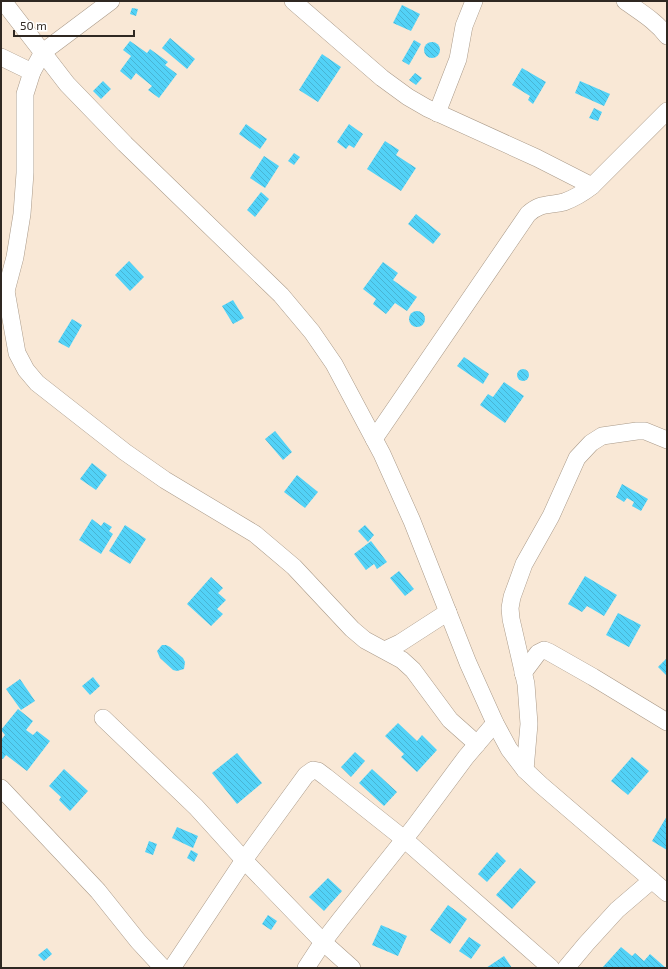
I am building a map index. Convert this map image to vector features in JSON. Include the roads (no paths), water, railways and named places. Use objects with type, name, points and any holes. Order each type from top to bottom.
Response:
[{"type":"street","points":[[3,1],[67,84],[125,144],[281,295],[312,332],[334,364],[374,439],[412,521],[468,663],[494,723],[509,749],[525,770],[667,893]]},
{"type":"street","points":[[111,1],[43,52],[32,72],[25,94],[26,172],[22,214],[15,257],[4,296],[18,352],[26,370],[37,384],[125,452],[165,480],[255,534],[294,567],[352,629],[365,640],[402,660],[413,670],[450,720],[477,744]]},
{"type":"street","points":[[293,1],[382,78],[408,97],[437,113],[537,158],[592,186]]},
{"type":"street","points":[[437,113],[458,59],[464,26],[474,1]]},
{"type":"street","points":[[625,1],[649,18],[667,36]]},
{"type":"street","points":[[1,57],[32,72]]},
{"type":"street","points":[[374,439],[528,214],[536,207],[563,202],[579,196],[592,186],[667,111]]},
{"type":"street","points":[[525,770],[529,724],[526,684],[511,619],[510,608],[512,597],[524,564],[551,516],[577,458],[591,443],[602,436],[645,431],[667,440]]},
{"type":"street","points":[[385,650],[400,644],[448,612]]},
{"type":"street","points":[[523,673],[538,653],[544,650],[593,677],[667,722]]},
{"type":"street","points":[[103,718],[196,807],[244,860],[323,942],[352,968]]},
{"type":"street","points":[[306,968],[323,942],[494,723]]},
{"type":"street","points":[[172,968],[244,860],[306,776],[313,770],[316,770],[326,777],[404,839],[551,968]]},
{"type":"street","points":[[1,788],[98,891],[138,941],[163,968]]},
{"type":"street","points":[[566,968],[617,910],[652,880]]}]
